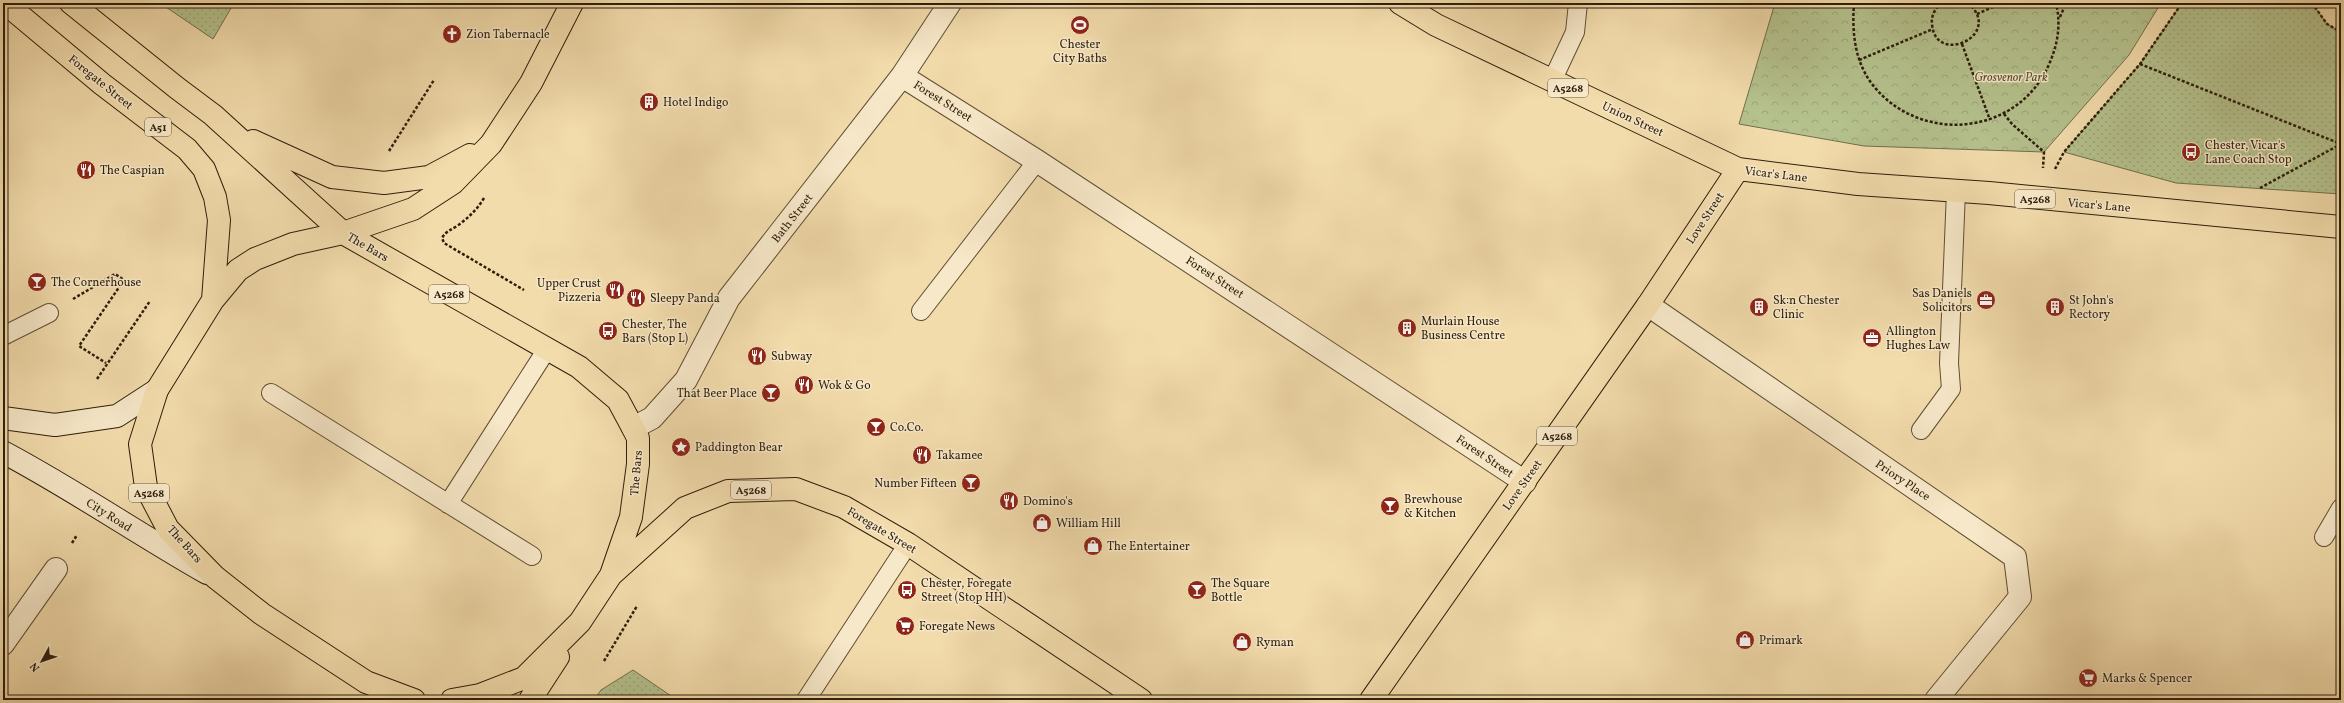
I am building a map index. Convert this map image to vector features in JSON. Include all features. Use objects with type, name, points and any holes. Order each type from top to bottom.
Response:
[{"type":"highway","name":"Foregate Street","points":[[5,3],[102,84],[187,148],[204,169],[215,197],[220,220],[213,300]]},
{"type":"highway","points":[[71,3],[233,132],[343,233]]},
{"type":"highway","name":"A5268","points":[[343,233],[413,209],[453,182],[491,144],[531,83],[572,3]]},
{"type":"highway","name":"Union Street","points":[[1400,3],[1436,25],[1738,169]]},
{"type":"highway","points":[[233,132],[332,177],[384,183],[429,177],[491,144]]},
{"type":"highway","name":"Vicar's Lane","points":[[1738,169],[1858,184],[1956,191],[2039,200],[2212,214],[2341,227]]},
{"type":"highway","name":"Love Street","points":[[1371,700],[1648,305],[1738,169]]},
{"type":"highway","name":"The Bars","points":[[414,700],[371,691],[262,614],[215,577],[168,528],[146,487],[140,444],[157,390],[213,300],[238,270],[255,259],[293,244],[343,233],[579,367],[618,400],[638,438],[638,464],[631,517],[611,575],[580,622],[524,678],[480,695],[452,700]]},
{"type":"highway","name":"Foregate Street","points":[[611,575],[685,508],[728,491],[796,488],[844,507],[908,544],[1142,700]]},
{"type":"highway","name":"A5268","points":[[530,700],[580,622]]},
{"type":"street","name":"Bath Street","points":[[633,428],[652,418],[686,380],[729,298],[902,76],[950,3]]},
{"type":"street","name":"Forest Street","points":[[902,76],[1037,160],[1525,482]]},
{"type":"street","name":"Priory Place","points":[[1648,305],[2015,557],[2020,597],[1936,700]]},
{"type":"street","points":[[3,418],[55,425],[117,416],[157,390]]},
{"type":"street","name":"City Road","points":[[3,452],[37,470],[134,530],[215,577]]},
{"type":"street","points":[[3,644],[56,569]]},
{"type":"lane","points":[[1552,81],[1574,32],[1578,3]]},
{"type":"lane","points":[[921,311],[1037,160]]},
{"type":"lane","points":[[1921,430],[1951,389],[1949,364],[1956,191]]},
{"type":"lane","points":[[3,336],[49,313]]},
{"type":"lane","points":[[448,504],[547,349]]},
{"type":"lane","points":[[271,393],[532,556]]},
{"type":"lane","points":[[2324,536],[2341,508]]},
{"type":"lane","points":[[806,700],[908,544]]},
{"type":"path","points":[[1854,3],[1852,31],[1859,60],[1872,83],[1890,102],[1912,116],[1938,124],[1964,125],[1990,120],[2004,114],[2028,97],[2046,74],[2057,46],[2059,17],[2056,3]]},
{"type":"path","points":[[1942,3],[1933,16],[1933,30],[1936,36],[1948,44],[1962,44],[1969,41],[1977,29],[1977,14],[1968,3]]},
{"type":"path","points":[[1977,14],[2002,3]]},
{"type":"path","points":[[2059,17],[2066,3]]},
{"type":"path","points":[[2039,200],[2064,152],[2140,64],[2182,3]]},
{"type":"path","points":[[2312,3],[2327,24],[2341,32]]},
{"type":"path","points":[[1859,60],[1933,30]]},
{"type":"path","points":[[1962,44],[1990,120]]},
{"type":"path","points":[[2140,64],[2341,144]]},
{"type":"path","points":[[388,151],[434,80]]},
{"type":"path","points":[[2004,114],[2012,124],[2044,152],[2039,200]]},
{"type":"path","points":[[2212,214],[2341,144]]},
{"type":"path","points":[[485,196],[477,210],[456,227],[445,232],[442,238],[444,243],[524,290]]},
{"type":"path","points":[[49,313],[115,274],[124,280],[79,346],[106,364]]},
{"type":"path","points":[[97,379],[150,301]]},
{"type":"path","points":[[604,661],[637,606]]},
{"type":"green space","points":[[160,3],[234,3],[213,39]]},
{"type":"green space","name":"Grosvenor Park","points":[[1775,3],[2161,3],[2129,55],[2044,152],[1864,146],[1739,124]]},
{"type":"green space","points":[[2182,3],[2312,3],[2327,24],[2341,32],[2341,194],[2176,183],[2064,152],[2140,64]]},
{"type":"green space","points":[[633,670],[677,700],[594,700],[601,690]]},
{"type":"place","name":"Chester City Baths","points":[[1080,25]]},
{"type":"place","name":"Zion Tabernacle","points":[[452,34]]},
{"type":"place","name":"Hotel Indigo","points":[[649,102]]},
{"type":"place","name":"Chester, Vicar's Lane Coach Stop","points":[[2191,152]]},
{"type":"place","name":"The Caspian","points":[[86,170]]},
{"type":"place","name":"The Cornerhouse","points":[[37,282]]},
{"type":"place","name":"Upper Crust Pizzeria","points":[[615,290]]},
{"type":"place","name":"Sleepy Panda","points":[[636,298]]},
{"type":"place","name":"Sas Daniels Solicitors","points":[[1986,300]]},
{"type":"place","name":"Sk:n Chester Clinic","points":[[1759,307]]},
{"type":"place","name":"St John's Rectory","points":[[2055,307]]},
{"type":"place","name":"Murlain House Business Centre","points":[[1407,328]]},
{"type":"place","name":"Chester, The Bars (Stop L)","points":[[608,331]]},
{"type":"place","name":"Allington Hughes Law","points":[[1872,338]]},
{"type":"place","name":"Subway","points":[[757,356]]},
{"type":"place","name":"Wok & Go","points":[[804,385]]},
{"type":"place","name":"That Beer Place","points":[[771,393]]},
{"type":"place","name":"Co.Co.","points":[[876,427]]},
{"type":"place","name":"Paddington Bear","points":[[681,447]]},
{"type":"place","name":"Takamee","points":[[922,455]]},
{"type":"place","name":"Number Fifteen","points":[[971,483]]},
{"type":"place","name":"Domino's","points":[[1009,501]]},
{"type":"place","name":"Brewhouse & Kitchen","points":[[1390,506]]},
{"type":"place","name":"William Hill","points":[[1042,523]]},
{"type":"place","name":"The Entertainer","points":[[1093,546]]},
{"type":"place","name":"Chester, Foregate Street (Stop HH)","points":[[907,590]]},
{"type":"place","name":"The Square Bottle","points":[[1197,590]]},
{"type":"place","name":"Foregate News","points":[[905,626]]},
{"type":"place","name":"Primark","points":[[1745,640]]},
{"type":"place","name":"Ryman","points":[[1242,642]]},
{"type":"place","name":"Marks & Spencer","points":[[2088,678]]}]
